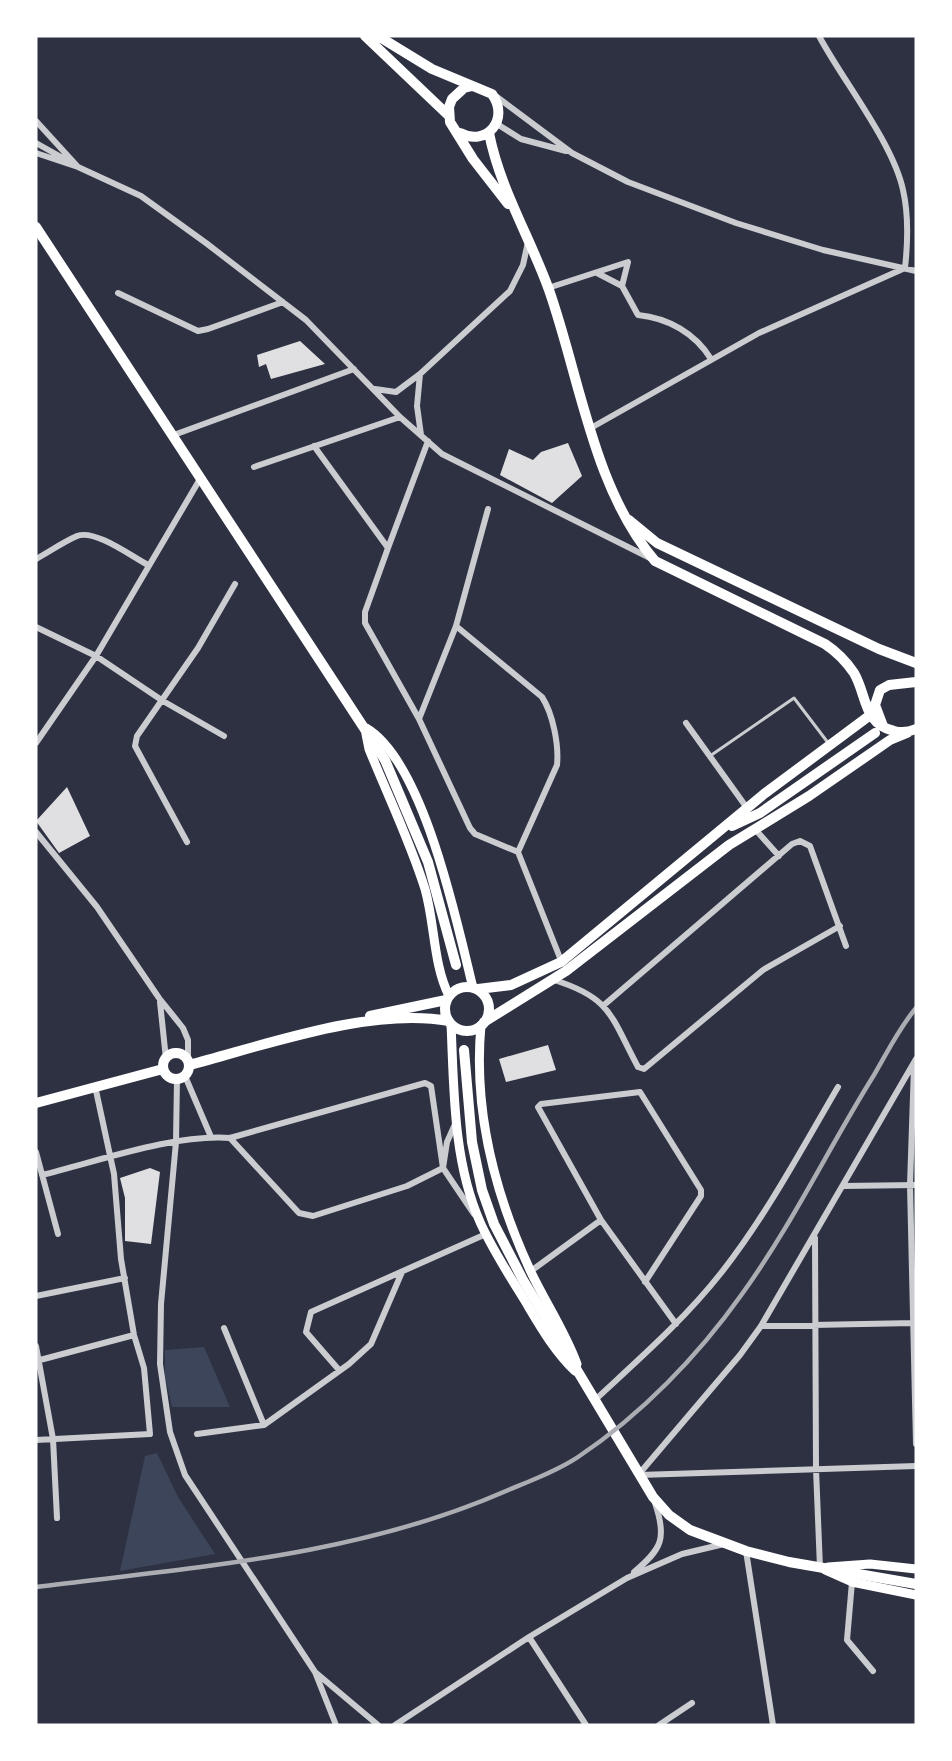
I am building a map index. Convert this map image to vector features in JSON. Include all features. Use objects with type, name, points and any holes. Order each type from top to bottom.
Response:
[{"type":"main road","points":[[365,36],[448,115]]},
{"type":"main road","points":[[378,36],[432,69],[472,86],[480,87],[492,94],[500,108],[493,128],[495,162],[548,288],[568,346],[590,429],[623,513],[636,539],[655,561],[831,648],[848,663],[856,676],[869,716],[879,730]]},
{"type":"main road","points":[[472,86],[457,93],[448,107],[448,115],[473,159],[515,214]]},
{"type":"main road","points":[[460,134],[474,138],[493,128]]},
{"type":"main road","points":[[36,228],[171,436],[366,728],[394,778],[416,831],[435,884],[456,965]]},
{"type":"main road","points":[[623,513],[657,543],[879,649],[916,663]]},
{"type":"main road","points":[[879,730],[874,705],[877,694],[890,685],[916,682]]},
{"type":"main road","points":[[344,1026],[412,1018],[450,1023],[469,1030],[482,1024],[554,980],[567,964],[747,808],[869,716]]},
{"type":"main road","points":[[366,728],[387,744],[397,757],[427,826],[452,898],[475,988],[487,1001],[489,1008],[482,1024],[480,1085],[488,1153],[496,1185],[531,1271],[566,1336],[582,1378]]},
{"type":"main road","points":[[366,728],[369,749],[417,866],[432,917],[442,981],[448,998],[446,1014],[450,1023],[456,1121],[466,1174],[479,1220],[506,1272],[554,1347],[582,1378]]},
{"type":"main road","points":[[718,833],[760,813],[879,730],[913,730]]},
{"type":"main road","points":[[188,1063],[344,1026],[369,1017],[448,998],[462,987],[511,985],[567,964],[754,828],[809,796],[890,740],[913,730]]},
{"type":"main road","points":[[729,845],[760,813]]},
{"type":"main road","points":[[464,1050],[475,1160],[494,1224],[523,1281],[653,1497],[684,1527],[746,1551],[820,1568],[916,1584]]},
{"type":"main road","points":[[36,1103],[165,1064],[177,1053],[188,1063]]},
{"type":"main road","points":[[165,1064],[169,1077],[181,1078],[188,1063]]},
{"type":"main road","points":[[820,1568],[854,1563],[916,1569]]},
{"type":"main road","points":[[820,1568],[852,1582],[916,1595]]},
{"type":"street","points":[[819,36],[887,150],[903,188],[909,228],[905,268]]},
{"type":"street","points":[[492,94],[572,153],[628,182],[736,223],[822,250],[916,270]]},
{"type":"street","points":[[36,122],[78,167]]},
{"type":"street","points":[[493,128],[572,153]]},
{"type":"street","points":[[44,130],[36,143],[78,167],[141,196],[306,320],[400,417],[442,454],[523,497],[655,561]]},
{"type":"street","points":[[36,153],[78,167]]},
{"type":"street","points":[[373,389],[396,392],[420,374],[510,291],[523,265],[528,238]]},
{"type":"street","points":[[548,288],[628,262],[622,286]]},
{"type":"street","points":[[590,429],[759,333],[905,268]]},
{"type":"street","points":[[597,273],[622,286],[638,315],[657,317],[683,330],[702,345],[711,359]]},
{"type":"street","points":[[118,293],[198,331],[208,330],[283,302]]},
{"type":"street","points":[[171,436],[354,369]]},
{"type":"street","points":[[420,374],[417,406],[421,435]]},
{"type":"street","points":[[254,467],[400,417]]},
{"type":"street","points":[[428,441],[365,612],[365,623],[419,719],[470,828],[475,834],[518,852],[553,937],[567,964]]},
{"type":"street","points":[[314,446],[388,548]]},
{"type":"street","points":[[36,742],[96,656],[200,479]]},
{"type":"street","points":[[419,719],[456,626],[488,509]]},
{"type":"street","points":[[36,559],[77,536],[86,534],[96,536],[148,565]]},
{"type":"street","points":[[187,842],[135,746],[137,736],[163,701],[235,584]]},
{"type":"street","points":[[456,626],[542,697],[547,704],[558,753],[557,765],[518,852]]},
{"type":"street","points":[[36,627],[96,656],[163,701],[224,736]]},
{"type":"street","points":[[686,723],[747,808]]},
{"type":"street","points":[[754,828],[779,856]]},
{"type":"street","points":[[36,832],[97,907],[185,1034],[188,1040],[188,1063]]},
{"type":"street","points":[[604,1005],[796,842],[804,841],[810,846],[846,946]]},
{"type":"street","points":[[554,980],[582,989],[604,1005],[638,1067],[646,1068],[763,970],[840,926]]},
{"type":"street","points":[[159,998],[162,1011],[165,1064]]},
{"type":"street","points":[[915,1061],[913,1185],[916,1444]]},
{"type":"street","points":[[639,1475],[740,1355],[761,1326],[815,1237],[915,1061]]},
{"type":"street","points":[[181,1078],[211,1137]]},
{"type":"street","points":[[181,1078],[161,1304],[160,1364],[170,1432],[185,1475],[208,1514],[315,1672],[336,1725]]},
{"type":"street","points":[[42,1175],[176,1142],[211,1137],[230,1138],[425,1083],[431,1086],[443,1168],[456,1190],[479,1220]]},
{"type":"street","points":[[36,1440],[150,1434],[144,1368],[134,1335],[121,1259],[114,1174],[95,1086]]},
{"type":"street","points":[[597,1403],[676,1324],[721,1274],[768,1207],[838,1087]]},
{"type":"street","points":[[645,1282],[700,1196],[701,1190],[640,1092],[553,1102],[538,1107],[601,1220],[645,1282],[676,1324]]},
{"type":"street","points":[[443,1168],[447,1142],[456,1121]]},
{"type":"street","points":[[230,1138],[299,1213],[313,1216],[407,1186],[443,1168]]},
{"type":"street","points":[[36,1152],[58,1234]]},
{"type":"street","points":[[843,1186],[913,1185]]},
{"type":"street","points":[[531,1271],[601,1220]]},
{"type":"street","points":[[339,1370],[306,1332],[311,1312],[486,1234]]},
{"type":"street","points":[[815,1237],[816,1469],[820,1568]]},
{"type":"street","points":[[197,1434],[264,1425],[339,1370],[371,1344],[402,1272]]},
{"type":"street","points":[[36,1296],[125,1278]]},
{"type":"street","points":[[761,1326],[914,1323]]},
{"type":"street","points":[[224,1328],[264,1425]]},
{"type":"street","points":[[40,1360],[134,1335]]},
{"type":"street","points":[[36,1346],[53,1439],[57,1518]]},
{"type":"street","points":[[639,1475],[916,1466]]},
{"type":"street","points":[[627,1578],[650,1559],[659,1545],[662,1528],[653,1497]]},
{"type":"street","points":[[395,1725],[529,1637],[627,1578],[682,1554],[726,1544]]},
{"type":"street","points":[[746,1551],[773,1725]]},
{"type":"street","points":[[852,1582],[847,1640],[873,1671]]},
{"type":"street","points":[[529,1637],[586,1725]]},
{"type":"street","points":[[315,1672],[378,1725]]},
{"type":"street","points":[[659,1725],[692,1703]]},
{"type":"lane","points":[[710,756],[794,698],[830,746]]},
{"type":"shaded area","points":[[204,1347],[230,1407],[172,1407],[165,1376],[165,1350]]},
{"type":"shaded area","points":[[157,1453],[178,1497],[215,1554],[120,1571],[145,1456]]},
{"type":"building","points":[[300,341],[325,364],[271,379],[266,364],[259,367],[257,355]]},
{"type":"building","points":[[568,443],[582,476],[552,503],[500,475],[509,449],[533,460],[541,452]]},
{"type":"building","points":[[67,787],[90,836],[59,853],[36,821]]},
{"type":"building","points":[[548,1045],[556,1070],[506,1082],[499,1059]]},
{"type":"building","points":[[150,1168],[160,1172],[151,1244],[125,1241],[125,1198],[120,1178]]},
{"type":"railway","points":[[36,1587],[216,1565],[334,1545],[392,1531],[450,1513],[543,1476],[578,1457],[624,1423],[646,1403],[687,1362],[725,1317],[777,1241],[904,1024],[916,1008]]}]
